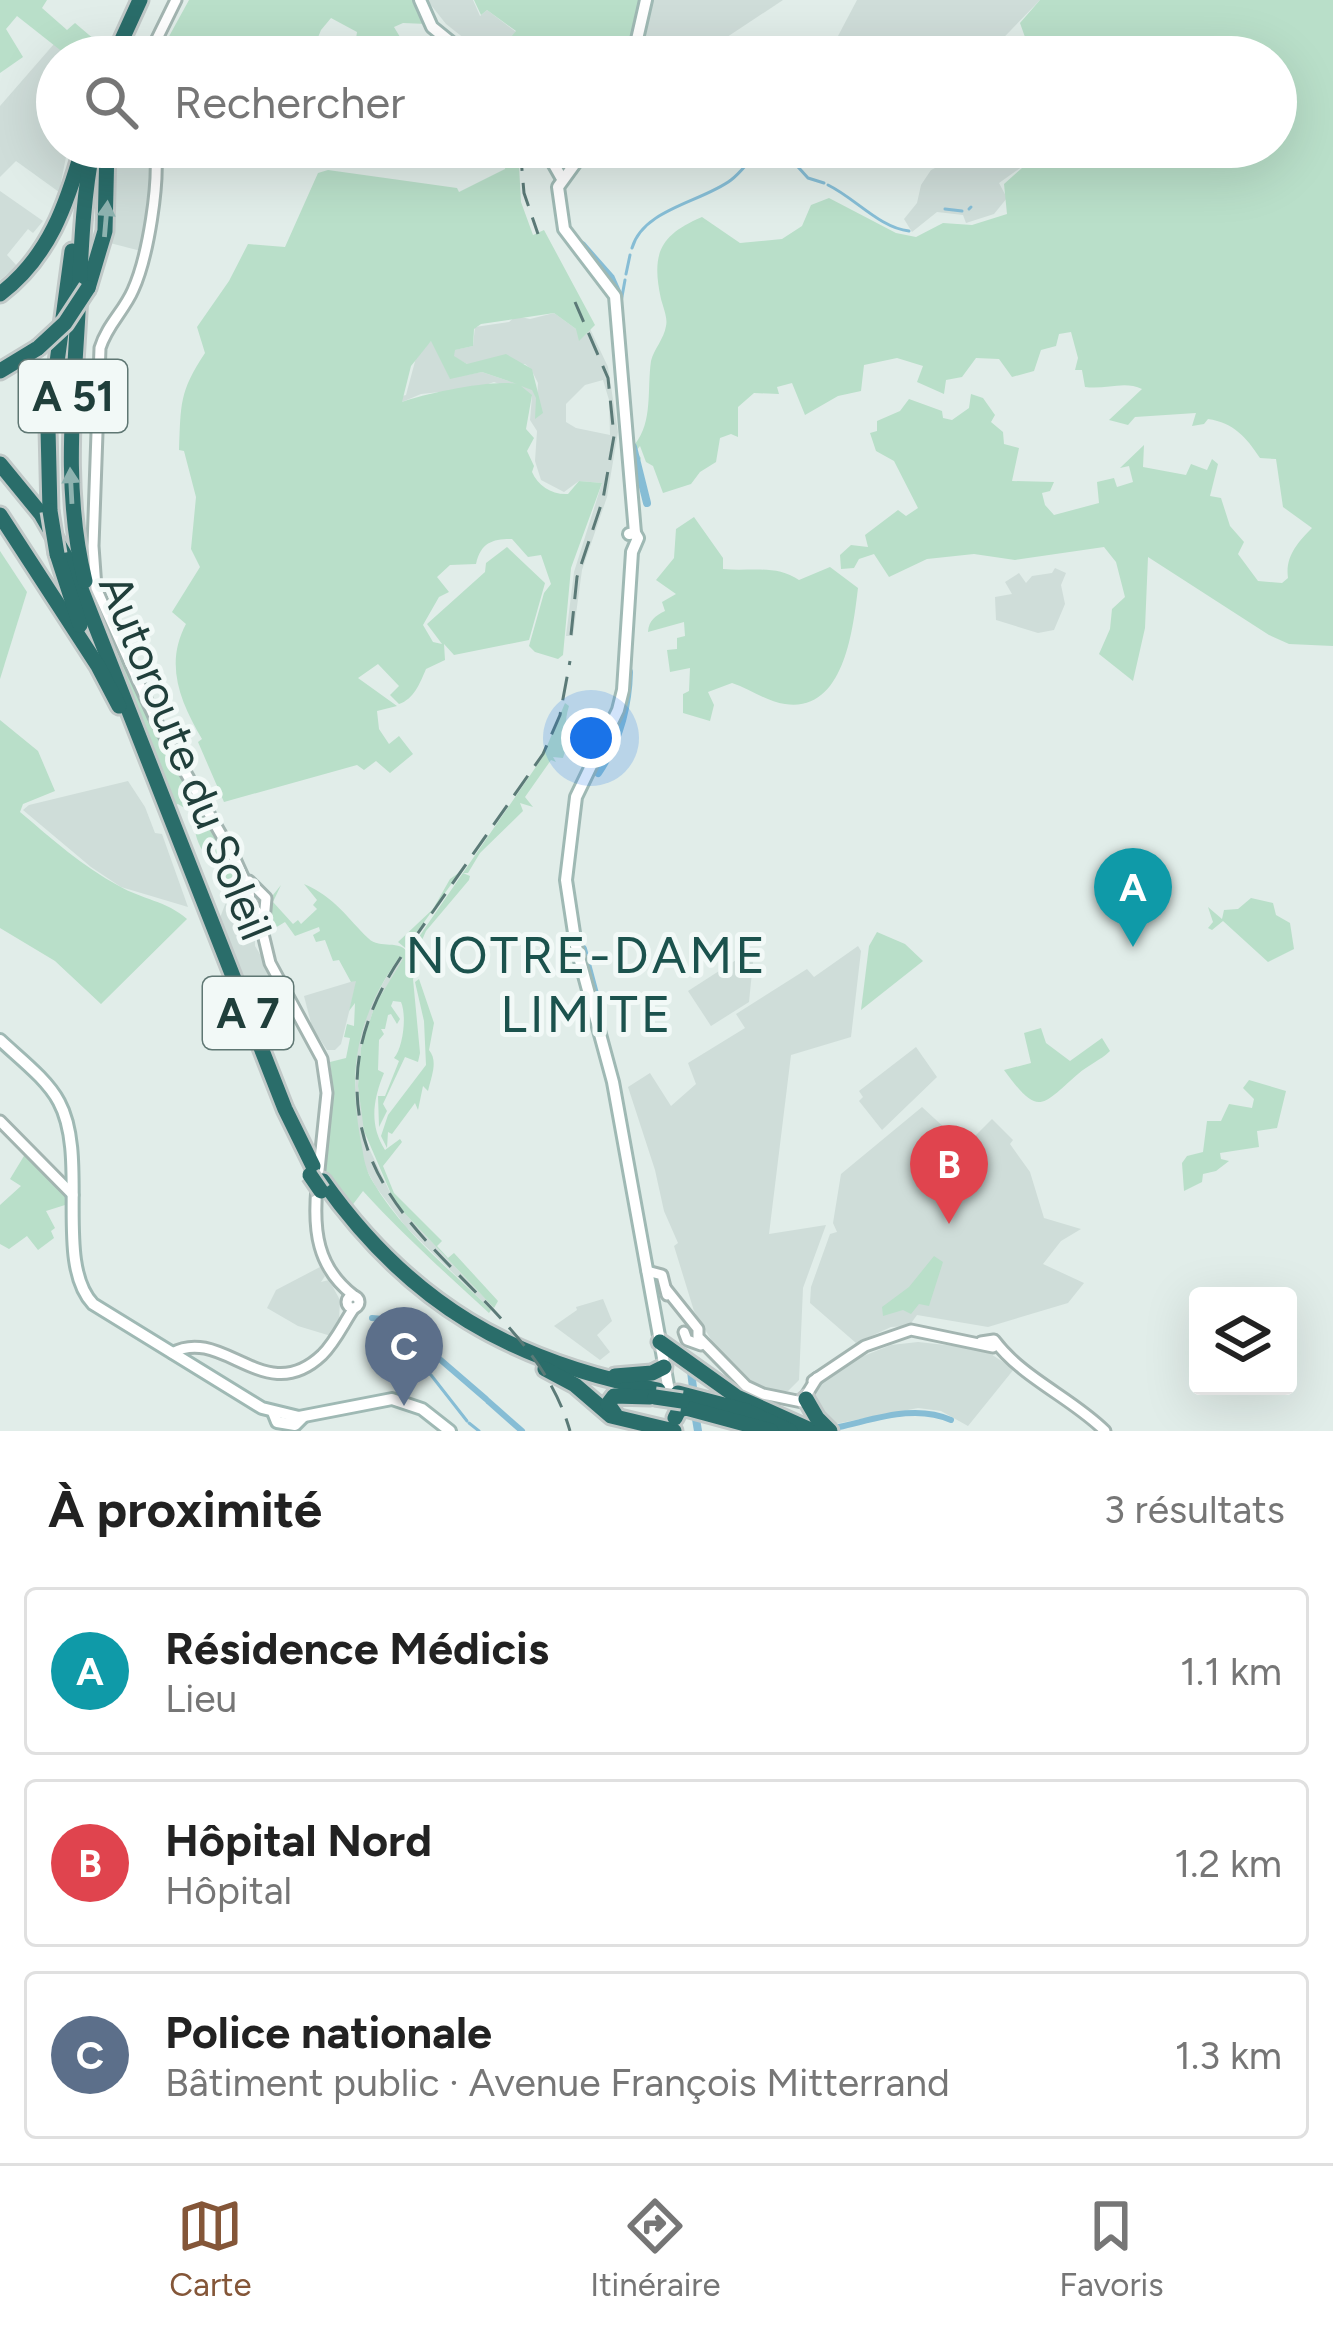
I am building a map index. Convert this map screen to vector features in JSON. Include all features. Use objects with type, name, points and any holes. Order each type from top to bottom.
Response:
[{"type":"highway","points":[[129,36],[145,0]]},
{"type":"highway","points":[[0,294],[25,272],[48,239],[80,168]]},
{"type":"highway","name":"A 51","points":[[85,168],[49,422],[50,511],[70,601],[98,666]]},
{"type":"highway","name":"A 51","points":[[87,168],[70,459],[79,552],[104,641]]},
{"type":"highway","points":[[0,371],[38,348],[65,323],[88,289],[105,231],[106,168]]},
{"type":"highway","name":"Autoroute du Soleil","points":[[0,464],[59,544],[104,641],[279,1094],[317,1178]]},
{"type":"highway","name":"Autoroute du Soleil","points":[[0,515],[98,666],[126,722],[278,1112],[366,1248],[416,1294],[475,1335],[669,1412],[748,1412],[790,1431]]},
{"type":"highway","points":[[544,1364],[604,1412],[622,1420],[669,1412],[706,1395],[713,1385],[675,1355],[662,1356]]},
{"type":"highway","points":[[544,1364],[616,1376],[652,1373],[662,1356]]},
{"type":"highway","points":[[662,1356],[730,1394],[813,1431]]},
{"type":"highway","points":[[802,1395],[830,1431]]},
{"type":"highway","points":[[622,1420],[609,1409],[611,1397],[669,1412]]},
{"type":"highway","name":"Autoroute du Soleil","points":[[669,1412],[710,1407],[774,1431]]},
{"type":"main road","points":[[637,36],[644,0]]},
{"type":"main road","points":[[421,3],[428,24],[441,36]]},
{"type":"main road","points":[[556,168],[561,178]]},
{"type":"main road","points":[[569,168],[558,187],[564,230],[615,296],[632,538],[622,697],[582,779],[567,844],[568,911],[613,1082],[669,1412]]},
{"type":"main road","points":[[0,1040],[58,1100],[70,1135],[76,1270],[83,1294],[289,1425],[299,1418],[392,1399],[422,1409],[450,1431]]},
{"type":"street","points":[[156,36],[174,4]]},
{"type":"street","points":[[160,168],[140,283],[109,331],[101,362],[97,580],[158,720],[254,893],[266,898],[259,907],[277,973],[320,1054],[326,1078],[316,1202],[318,1242],[325,1264],[351,1302],[331,1346],[290,1374],[266,1373],[212,1351],[182,1348],[176,1356]]},
{"type":"street","points":[[0,1121],[70,1189]]},
{"type":"street","points":[[647,1271],[660,1273],[692,1334],[746,1385],[775,1396],[802,1395],[817,1378],[865,1346],[904,1333],[985,1343],[1103,1431]]},
{"type":"street","points":[[266,1373],[310,1364]]},
{"type":"street","points":[[248,1366],[279,1372]]},
{"type":"shaded area","points":[[427,0],[473,0],[480,16],[487,10],[516,32],[512,36],[461,36]]},
{"type":"shaded area","points":[[648,0],[783,0],[729,36],[640,36]]},
{"type":"shaded area","points":[[857,0],[1040,0],[1005,36],[838,36]]},
{"type":"shaded area","points":[[36,65],[36,168],[64,168],[59,192],[16,161],[0,177],[0,106]]},
{"type":"shaded area","points":[[112,168],[155,168],[141,251],[110,243]]},
{"type":"shaded area","points":[[1020,168],[999,183],[1007,198],[994,214],[966,223],[963,215],[937,212],[912,232],[904,219],[917,203],[931,170]]},
{"type":"shaded area","points":[[0,191],[43,221],[33,233],[28,229],[7,255],[17,266],[0,280]]},
{"type":"shaded area","points":[[577,301],[608,367],[618,432],[607,497],[582,570],[573,636],[566,636],[574,572],[602,483],[579,481],[564,492],[541,480],[535,461],[537,431],[530,420],[532,396],[494,382],[421,394],[402,402],[402,396],[417,354],[432,340],[450,378],[482,372],[532,389],[537,398],[536,417],[538,383],[525,364],[467,364],[454,357],[454,350],[473,346],[475,327],[509,322],[516,316],[530,319],[554,313],[576,329]],"holes":[[[603,380],[610,435],[566,422],[566,404],[585,385]]]},
{"type":"shaded area","points":[[1055,568],[1066,573],[1061,585],[1065,604],[1054,630],[1038,633],[996,620],[995,597],[1012,594],[1005,582],[1019,573],[1026,583]]},
{"type":"shaded area","points":[[128,781],[155,833],[162,834],[188,907],[121,887],[23,810]]},
{"type":"shaded area","points":[[226,902],[254,912],[255,946],[286,997],[256,1010],[218,923]]},
{"type":"shaded area","points":[[858,946],[851,1037],[791,1055],[769,1234],[826,1225],[803,1288],[799,1380],[788,1391],[768,1392],[746,1380],[719,1353],[694,1311],[674,1246],[678,1243],[628,1087],[650,1073],[671,1106],[696,1084],[688,1063],[745,1028],[736,1014],[807,969],[814,977]]},
{"type":"shaded area","points":[[747,953],[753,962],[749,1002],[711,1026],[688,991]]},
{"type":"shaded area","points":[[399,955],[404,959],[375,1005],[361,1048],[358,1086],[367,1144],[395,1203],[494,1308],[491,1310],[406,1227],[365,1167],[354,1112],[357,1046],[370,1006]]},
{"type":"shaded area","points":[[357,980],[341,1044],[327,1050],[312,1027],[304,996]]},
{"type":"shaded area","points":[[916,1047],[937,1077],[882,1130],[859,1101],[863,1097],[859,1091]]},
{"type":"shaded area","points":[[922,1107],[960,1142],[974,1137],[992,1119],[1013,1140],[1010,1144],[1030,1172],[1044,1218],[1081,1229],[1061,1241],[1043,1264],[1084,1283],[1068,1303],[988,1327],[917,1315],[909,1326],[891,1327],[856,1343],[810,1303],[830,1234],[837,1232],[833,1223],[841,1174]]},
{"type":"shaded area","points":[[320,1267],[325,1276],[321,1282],[329,1280],[340,1300],[339,1322],[331,1336],[298,1326],[267,1308],[276,1290]]},
{"type":"shaded area","points":[[603,1299],[612,1321],[597,1335],[610,1352],[600,1360],[554,1326],[576,1307]]},
{"type":"shaded area","points":[[918,1342],[983,1349],[1014,1369],[968,1426],[941,1411],[918,1408],[830,1425],[810,1399],[816,1384],[846,1363],[891,1345]]},
{"type":"green space","points":[[0,0],[47,0],[42,8],[67,30],[75,23],[90,36],[42,36],[17,16],[6,29],[23,57],[0,73]]},
{"type":"green space","points":[[189,0],[417,0],[427,24],[394,27],[399,36],[356,36],[357,32],[331,18],[319,36],[169,36]]},
{"type":"green space","points":[[474,0],[641,0],[632,36],[512,36],[516,31],[487,10],[481,15]]},
{"type":"green space","points":[[1040,0],[1333,0],[1333,646],[1289,644],[1269,635],[1148,557],[1145,628],[1133,681],[1099,654],[1110,629],[1112,609],[1125,597],[1116,562],[1104,547],[1015,560],[974,554],[927,559],[889,577],[874,554],[859,559],[854,568],[841,569],[840,555],[851,545],[868,547],[865,535],[898,510],[906,516],[918,508],[894,461],[876,451],[870,433],[877,431],[877,421],[900,411],[909,399],[942,411],[943,418],[952,420],[969,408],[971,394],[983,398],[995,415],[991,422],[1003,432],[1004,444],[1019,448],[1012,481],[1054,482],[1050,491],[1042,493],[1054,515],[1099,503],[1097,482],[1114,478],[1117,487],[1133,482],[1129,466],[1120,468],[1144,445],[1143,467],[1186,475],[1191,464],[1207,470],[1212,459],[1218,464],[1210,496],[1221,498],[1230,526],[1244,542],[1238,554],[1258,581],[1282,583],[1288,578],[1293,551],[1312,528],[1283,507],[1276,459],[1260,458],[1244,437],[1225,424],[1208,419],[1192,426],[1196,413],[1135,417],[1128,425],[1109,420],[1142,389],[1085,387],[1082,370],[1075,370],[1078,358],[1071,332],[1059,334],[1056,346],[1041,350],[1034,371],[1012,377],[999,359],[976,358],[962,377],[946,380],[944,394],[917,382],[923,366],[897,358],[864,365],[861,391],[838,396],[805,415],[792,383],[777,387],[779,394],[754,393],[738,407],[738,437],[720,438],[716,462],[691,484],[663,493],[640,446],[638,467],[632,468],[629,444],[635,444],[645,426],[651,361],[666,323],[658,283],[659,258],[676,231],[702,217],[740,243],[782,239],[802,226],[811,205],[829,198],[896,233],[916,237],[943,223],[972,225],[1007,214],[1004,184],[1022,168],[1297,168],[1297,36],[1025,36],[1020,23]]},
{"type":"green space","points":[[505,168],[519,168],[521,202],[533,235],[544,230],[595,325],[579,341],[576,329],[554,313],[481,324],[474,329],[473,346],[455,350],[454,356],[467,364],[506,354],[532,369],[543,413],[535,419],[536,398],[532,390],[521,386],[532,395],[526,429],[534,438],[527,451],[532,472],[556,493],[568,494],[579,481],[602,483],[571,568],[563,655],[558,659],[529,646],[551,584],[541,555],[528,557],[512,539],[494,541],[481,551],[476,564],[450,565],[437,577],[449,592],[439,597],[423,625],[433,642],[442,644],[427,624],[507,547],[545,583],[529,640],[454,655],[444,644],[445,660],[426,669],[413,694],[399,704],[390,695],[399,686],[378,664],[358,678],[397,706],[377,711],[379,729],[389,744],[399,736],[413,754],[390,773],[376,761],[364,770],[357,765],[224,802],[178,683],[176,654],[186,624],[172,612],[200,567],[191,549],[196,497],[184,451],[179,450],[183,399],[205,353],[197,327],[248,244],[285,247],[318,173],[328,170],[457,188],[459,192]],"holes":[[[431,341],[450,379],[482,372],[517,384],[460,388],[402,402],[411,366]]]},
{"type":"green space","points":[[694,517],[723,558],[723,569],[772,570],[799,580],[830,567],[858,588],[842,665],[821,696],[785,704],[732,683],[708,692],[714,705],[710,721],[683,713],[690,668],[670,672],[667,650],[677,649],[677,638],[685,636],[684,622],[648,632],[653,619],[665,611],[662,602],[676,594],[656,580],[674,558],[676,529]]},
{"type":"green space","points":[[0,551],[27,592],[0,679]]},
{"type":"green space","points":[[121,659],[224,845],[246,893],[242,901],[229,898],[230,887],[199,845],[196,815],[178,804],[173,806],[118,664]]},
{"type":"green space","points":[[565,703],[569,706],[563,758],[553,757],[556,762],[551,760],[525,797],[533,807],[520,803],[523,811],[463,873],[469,880],[426,931],[415,956],[398,942],[433,909],[450,879],[460,872],[412,939],[409,941],[414,944],[542,758]]},
{"type":"green space","points":[[0,720],[38,751],[55,791],[23,804],[20,812],[105,878],[187,919],[101,1004],[55,961],[0,928]]},
{"type":"green space","points":[[304,884],[333,902],[373,942],[401,947],[412,959],[420,1053],[418,1062],[405,1057],[383,1104],[387,1111],[379,1127],[378,1096],[385,1096],[399,1061],[394,1058],[403,1032],[401,1002],[393,1001],[391,1006],[400,1019],[397,1024],[388,1015],[379,1040],[378,1070],[384,1073],[375,1103],[377,1131],[385,1150],[402,1142],[383,1166],[394,1193],[442,1241],[437,1246],[448,1258],[454,1253],[498,1301],[494,1308],[395,1203],[364,1131],[358,1086],[361,1048],[375,1005],[403,959],[400,956],[373,1002],[358,1047],[355,1095],[365,1161],[373,1182],[398,1217],[489,1313],[363,1191],[351,1207],[321,1170],[330,1062],[346,1058],[350,1038],[344,1037],[347,1024],[354,1026],[355,1003],[349,1011],[356,981],[351,982],[339,960],[333,961],[325,940],[316,942],[313,935],[319,927],[295,936],[285,922],[275,928],[269,900],[281,885],[273,902],[293,924],[298,920],[301,924],[317,909],[313,905],[317,900]]},
{"type":"green space","points":[[1251,898],[1273,903],[1276,915],[1290,923],[1294,949],[1268,962],[1223,921],[1208,928],[1213,922],[1208,907],[1222,919],[1224,910],[1238,909]]},
{"type":"green space","points":[[877,932],[905,944],[923,961],[861,1010],[869,946]]},
{"type":"green space","points":[[419,979],[434,1023],[429,1050],[432,1073],[428,1091],[423,1086],[418,1110],[415,1103],[392,1134],[388,1132],[387,1148],[381,1136],[388,1115],[426,1065],[424,1021],[415,982]]},
{"type":"green space","points":[[1041,1028],[1046,1043],[1070,1061],[1102,1038],[1110,1051],[1040,1102],[1025,1095],[1004,1070],[1031,1063],[1024,1033]]},
{"type":"green space","points":[[1249,1080],[1286,1091],[1277,1128],[1257,1131],[1259,1147],[1220,1153],[1221,1159],[1229,1161],[1203,1174],[1202,1182],[1184,1191],[1182,1163],[1187,1156],[1203,1152],[1207,1121],[1221,1121],[1229,1104],[1252,1108],[1254,1099],[1243,1088]]},
{"type":"green space","points":[[27,1151],[65,1193],[65,1205],[46,1211],[55,1228],[51,1231],[54,1238],[38,1250],[27,1236],[9,1249],[0,1244],[0,1205],[21,1186],[10,1179]]},
{"type":"green space","points":[[934,1256],[943,1262],[929,1306],[919,1304],[911,1314],[903,1310],[883,1316],[882,1307],[909,1287]]},
{"type":"waterway","points":[[632,248],[648,224],[719,188],[743,168]]},
{"type":"waterway","points":[[799,168],[808,178],[824,183]]},
{"type":"waterway","points":[[828,185],[888,224],[909,231]]},
{"type":"waterway","points":[[945,209],[962,211]]},
{"type":"waterway","points":[[582,245],[611,278],[619,296]]},
{"type":"waterway","points":[[626,274],[630,255]]},
{"type":"waterway","points":[[621,302],[625,280]]},
{"type":"waterway","points":[[633,447],[647,503]]},
{"type":"waterway","points":[[598,773],[621,725],[629,672]]},
{"type":"waterway","points":[[583,949],[598,1005]]},
{"type":"waterway","points":[[372,1318],[394,1320],[407,1332]]},
{"type":"waterway","points":[[414,1337],[486,1399]]},
{"type":"waterway","points":[[402,1362],[431,1375],[467,1421]]},
{"type":"waterway","points":[[691,1371],[693,1388]]},
{"type":"waterway","points":[[488,1401],[522,1431]]},
{"type":"waterway","points":[[695,1413],[698,1431]]},
{"type":"waterway","points":[[839,1427],[909,1413],[951,1420]]},
{"type":"waterway","points":[[469,1423],[479,1431]]},
{"type":"railway","points":[[522,168],[524,193],[538,234]]},
{"type":"railway","points":[[571,635],[577,577],[603,499],[614,436],[608,378],[575,302]]},
{"type":"railway","points":[[411,943],[543,754],[560,715],[570,661]]},
{"type":"railway","points":[[401,957],[376,1002],[360,1051],[357,1086],[365,1140],[385,1186],[414,1227],[520,1341],[550,1383],[570,1431]]},
{"type":"place","name":"Résidence Médicis","points":[[1133,947]]},
{"type":"place","name":"Hôpital Nord","points":[[949,1224]]},
{"type":"place","name":"Police nationale","points":[[404,1406]]},
{"type":"district","name":"NOTRE-DAME LIMITE","points":[[587,984]]}]
